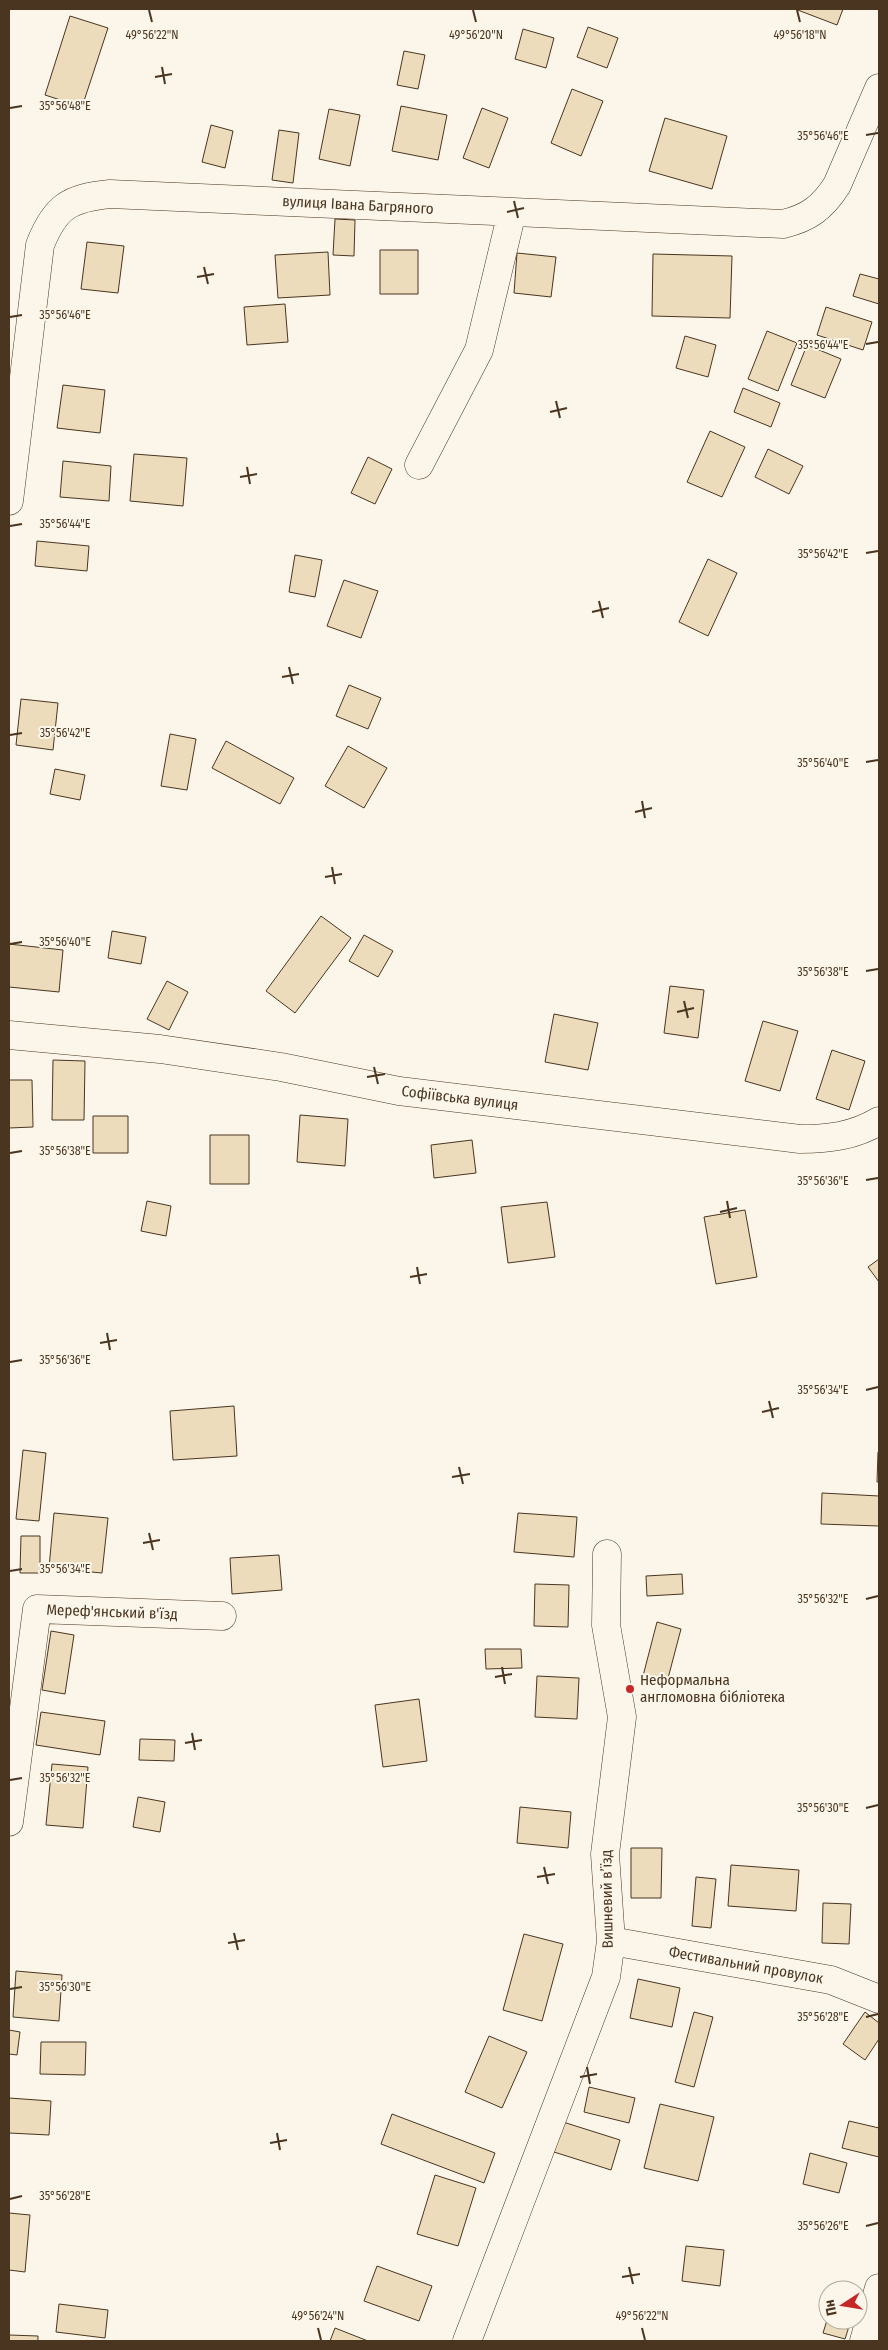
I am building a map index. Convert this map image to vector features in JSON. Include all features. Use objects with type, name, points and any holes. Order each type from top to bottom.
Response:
[{"type":"street","name":"вулиця Івана Багряного","points":[[9,501],[40,245],[49,223],[65,206],[86,196],[110,194],[784,224],[800,220],[815,212],[828,200],[837,185],[879,88]]},
{"type":"street","points":[[419,465],[479,350],[512,212]]},
{"type":"street","name":"Софіївська вулиця","points":[[9,1035],[160,1049],[281,1067],[399,1090],[800,1139],[844,1136],[867,1128],[879,1121]]},
{"type":"street","name":"Вишневий в’їзд","points":[[467,2341],[606,1977],[611,1941],[605,1854],[622,1717],[606,1624],[607,1554]]},
{"type":"street","name":"Мереф'янський в'їзд","points":[[9,1822],[37,1609],[222,1616]]},
{"type":"street","name":"Фестивальний провулок","points":[[611,1941],[831,1980],[879,1999]]},
{"type":"street","points":[[864,2341],[879,2288]]},
{"type":"building","points":[[795,9],[843,9],[837,25]]},
{"type":"building","points":[[70,16],[108,28],[82,107],[45,95]]},
{"type":"building","points":[[588,27],[618,38],[607,68],[577,57]]},
{"type":"building","points":[[523,29],[554,38],[546,68],[515,59]]},
{"type":"building","points":[[404,51],[425,55],[418,89],[397,85]]},
{"type":"building","points":[[572,89],[603,101],[581,156],[551,143]]},
{"type":"building","points":[[401,106],[447,115],[438,160],[392,151]]},
{"type":"building","points":[[482,108],[508,118],[489,168],[463,158]]},
{"type":"building","points":[[329,109],[360,115],[350,166],[319,159]]},
{"type":"building","points":[[665,118],[727,136],[712,189],[649,171]]},
{"type":"building","points":[[211,125],[233,131],[225,168],[202,162]]},
{"type":"building","points":[[279,130],[299,133],[293,183],[272,180]]},
{"type":"building","points":[[335,219],[355,220],[354,256],[333,255]]},
{"type":"building","points":[[87,242],[124,246],[118,293],[81,289]]},
{"type":"building","points":[[380,250],[418,250],[418,294],[380,294]]},
{"type":"building","points":[[328,252],[330,295],[278,298],[275,255]]},
{"type":"building","points":[[517,253],[556,257],[551,297],[514,293]]},
{"type":"building","points":[[653,254],[732,256],[730,318],[652,316]]},
{"type":"building","points":[[860,274],[879,279],[879,304],[853,296]]},
{"type":"building","points":[[285,304],[288,342],[247,345],[244,307]]},
{"type":"building","points":[[826,307],[872,322],[863,350],[817,335]]},
{"type":"building","points":[[767,331],[797,343],[778,391],[748,379]]},
{"type":"building","points":[[685,336],[716,345],[708,377],[676,368]]},
{"type":"building","points":[[807,345],[841,359],[825,398],[791,385]]},
{"type":"building","points":[[63,385],[105,390],[100,433],[57,428]]},
{"type":"building","points":[[743,388],[780,403],[771,427],[734,412]]},
{"type":"building","points":[[710,431],[745,447],[722,497],[687,482]]},
{"type":"building","points":[[768,449],[803,466],[789,494],[755,477]]},
{"type":"building","points":[[134,454],[187,458],[183,506],[130,501]]},
{"type":"building","points":[[368,457],[392,469],[375,504],[351,493]]},
{"type":"building","points":[[63,461],[111,466],[109,501],[60,497]]},
{"type":"building","points":[[37,541],[89,546],[87,571],[35,566]]},
{"type":"building","points":[[295,555],[322,560],[315,597],[289,592]]},
{"type":"building","points":[[708,559],[737,573],[708,636],[679,622]]},
{"type":"building","points":[[344,580],[378,591],[361,638],[327,626]]},
{"type":"building","points":[[349,685],[381,698],[368,729],[336,716]]},
{"type":"building","points":[[21,699],[58,703],[53,750],[16,745]]},
{"type":"building","points":[[170,734],[196,739],[187,790],[161,786]]},
{"type":"building","points":[[226,741],[294,778],[280,804],[212,768]]},
{"type":"building","points":[[348,746],[387,768],[364,808],[325,786]]},
{"type":"building","points":[[55,769],[85,775],[80,800],[50,794]]},
{"type":"building","points":[[321,916],[351,938],[295,1013],[266,991]]},
{"type":"building","points":[[112,931],[146,937],[141,964],[108,958]]},
{"type":"building","points":[[364,935],[393,951],[378,977],[349,961]]},
{"type":"building","points":[[9,944],[63,950],[59,992],[9,987]]},
{"type":"building","points":[[167,981],[188,992],[169,1030],[147,1019]]},
{"type":"building","points":[[670,986],[704,990],[698,1038],[664,1033]]},
{"type":"building","points":[[554,1014],[598,1023],[588,1070],[545,1062]]},
{"type":"building","points":[[763,1021],[798,1031],[780,1091],[745,1081]]},
{"type":"building","points":[[832,1050],[865,1061],[849,1110],[816,1099]]},
{"type":"building","points":[[53,1060],[85,1061],[84,1120],[52,1120]]},
{"type":"building","points":[[9,1080],[32,1080],[33,1127],[9,1128]]},
{"type":"building","points":[[300,1115],[348,1119],[345,1166],[297,1162]]},
{"type":"building","points":[[93,1116],[128,1116],[128,1153],[93,1153]]},
{"type":"building","points":[[210,1135],[249,1135],[249,1184],[210,1184]]},
{"type":"building","points":[[472,1140],[476,1173],[434,1178],[431,1145]]},
{"type":"building","points":[[147,1201],[171,1206],[166,1236],[141,1231]]},
{"type":"building","points":[[547,1202],[555,1257],[508,1263],[501,1207]]},
{"type":"building","points":[[745,1210],[757,1277],[716,1284],[704,1217]]},
{"type":"building","points":[[879,1259],[879,1282],[868,1267]]},
{"type":"building","points":[[234,1406],[237,1456],[173,1460],[170,1411]]},
{"type":"building","points":[[23,1450],[46,1453],[39,1521],[16,1519]]},
{"type":"building","points":[[878,1452],[879,1482],[877,1482]]},
{"type":"building","points":[[822,1493],[879,1496],[879,1526],[821,1524]]},
{"type":"building","points":[[54,1513],[108,1518],[102,1573],[49,1568]]},
{"type":"building","points":[[518,1513],[577,1517],[574,1557],[514,1552]]},
{"type":"building","points":[[21,1536],[40,1536],[40,1573],[20,1573]]},
{"type":"building","points":[[279,1555],[282,1590],[232,1594],[230,1558]]},
{"type":"building","points":[[682,1574],[683,1594],[647,1596],[646,1576]]},
{"type":"building","points":[[535,1584],[569,1585],[568,1627],[534,1626]]},
{"type":"building","points":[[657,1622],[681,1629],[667,1682],[643,1676]]},
{"type":"building","points":[[51,1631],[74,1635],[65,1694],[42,1690]]},
{"type":"building","points":[[485,1649],[521,1649],[522,1668],[486,1669]]},
{"type":"building","points":[[537,1676],[579,1678],[577,1719],[535,1717]]},
{"type":"building","points":[[419,1699],[427,1761],[383,1767],[375,1705]]},
{"type":"building","points":[[41,1712],[105,1721],[100,1755],[36,1745]]},
{"type":"building","points":[[140,1739],[175,1740],[174,1761],[139,1760]]},
{"type":"building","points":[[52,1764],[88,1767],[83,1828],[46,1825]]},
{"type":"building","points":[[138,1797],[165,1802],[160,1832],[133,1827]]},
{"type":"building","points":[[520,1807],[571,1812],[568,1848],[517,1843]]},
{"type":"building","points":[[631,1848],[662,1848],[661,1898],[631,1898]]},
{"type":"building","points":[[731,1865],[799,1870],[796,1911],[728,1906]]},
{"type":"building","points":[[696,1877],[716,1879],[711,1928],[692,1926]]},
{"type":"building","points":[[823,1903],[851,1904],[849,1944],[822,1943]]},
{"type":"building","points":[[524,1934],[563,1944],[542,2021],[503,2010]]},
{"type":"building","points":[[16,1971],[62,1975],[59,2021],[13,2017]]},
{"type":"building","points":[[638,1979],[680,1988],[672,2027],[630,2018]]},
{"type":"building","points":[[694,2012],[713,2017],[694,2087],[675,2082]]},
{"type":"building","points":[[865,2012],[879,2023],[879,2039],[865,2060],[843,2044]]},
{"type":"building","points":[[9,2030],[20,2032],[17,2055],[9,2054]]},
{"type":"building","points":[[489,2036],[527,2052],[502,2108],[465,2092]]},
{"type":"building","points":[[41,2042],[86,2042],[85,2075],[40,2074]]},
{"type":"building","points":[[589,2087],[635,2098],[629,2123],[584,2112]]},
{"type":"building","points":[[9,2098],[51,2101],[49,2135],[9,2133]]},
{"type":"building","points":[[660,2104],[714,2117],[698,2181],[644,2168]]},
{"type":"building","points":[[392,2114],[495,2153],[484,2183],[381,2144]]},
{"type":"building","points":[[849,2121],[879,2128],[879,2157],[842,2148]]},
{"type":"building","points":[[563,2122],[620,2140],[611,2170],[554,2152]]},
{"type":"building","points":[[810,2153],[847,2163],[839,2193],[803,2184]]},
{"type":"building","points":[[435,2175],[476,2188],[458,2246],[417,2234]]},
{"type":"building","points":[[9,2213],[30,2215],[25,2272],[9,2270]]},
{"type":"building","points":[[686,2246],[724,2250],[720,2286],[682,2281]]},
{"type":"building","points":[[377,2266],[432,2286],[419,2321],[364,2301]]},
{"type":"building","points":[[59,2304],[108,2310],[105,2338],[56,2332]]},
{"type":"building","points":[[335,2328],[368,2341],[330,2341]]},
{"type":"building","points":[[824,2330],[848,2330],[845,2339],[823,2333]]},
{"type":"building","points":[[9,2335],[38,2336],[38,2341],[9,2341]]},
{"type":"place","name":"Неформальна англомовна бібліотека","points":[[630,1689]]}]
